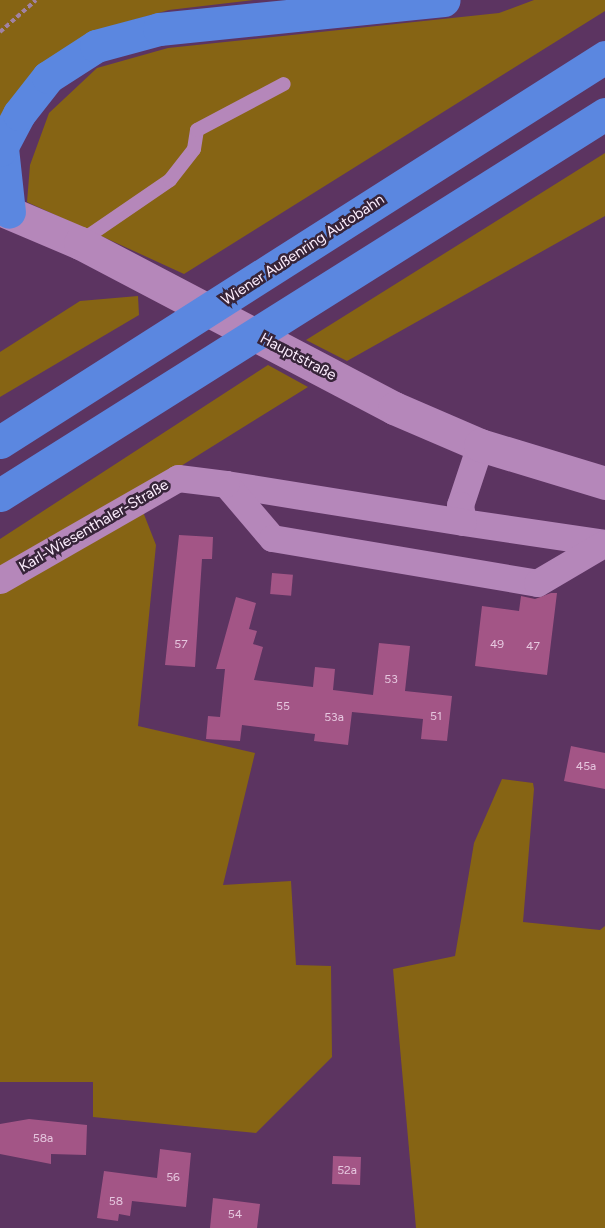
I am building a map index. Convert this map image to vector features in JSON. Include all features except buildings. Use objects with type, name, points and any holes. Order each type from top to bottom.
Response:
[{"type":"highway","points":[[4,210],[1,149],[19,114],[48,77],[70,59],[116,39],[159,29],[444,0]]},
{"type":"highway","name":"Wiener Außenring Autobahn","points":[[0,442],[605,57]]},
{"type":"highway","points":[[0,495],[605,114]]},
{"type":"main road","name":"Hauptstraße","points":[[4,210],[80,243],[333,376],[480,445],[605,483]]},
{"type":"street","points":[[463,522],[460,505],[480,445]]},
{"type":"street","name":"Karl-Wiesenthaler-Straße","points":[[0,580],[178,478],[226,484]]},
{"type":"street","points":[[226,484],[605,543]]},
{"type":"street","points":[[226,484],[272,538],[537,583],[605,543]]},
{"type":"lane","points":[[80,243],[170,180],[194,149],[197,130],[284,84]]},
{"type":"path","points":[[0,32],[36,0]]},
{"type":"shaded area","points":[[0,0],[254,0],[169,10],[90,32],[0,125]]},
{"type":"shaded area","points":[[534,0],[605,0],[605,11],[184,274],[27,202],[30,165],[49,113],[97,68],[168,48],[499,13]]},
{"type":"shaded area","points":[[605,153],[605,216],[347,361],[306,340]]},
{"type":"shaded area","points":[[138,296],[139,315],[0,397],[0,352],[80,301]]},
{"type":"shaded area","points":[[268,365],[308,387],[136,494],[156,545],[138,726],[255,753],[223,885],[291,881],[296,965],[331,966],[332,1057],[256,1133],[93,1117],[93,1082],[0,1082],[0,539]]},
{"type":"shaded area","points":[[502,779],[533,783],[534,789],[523,922],[600,930],[605,926],[605,1228],[416,1228],[393,969],[455,956],[474,843]]}]
